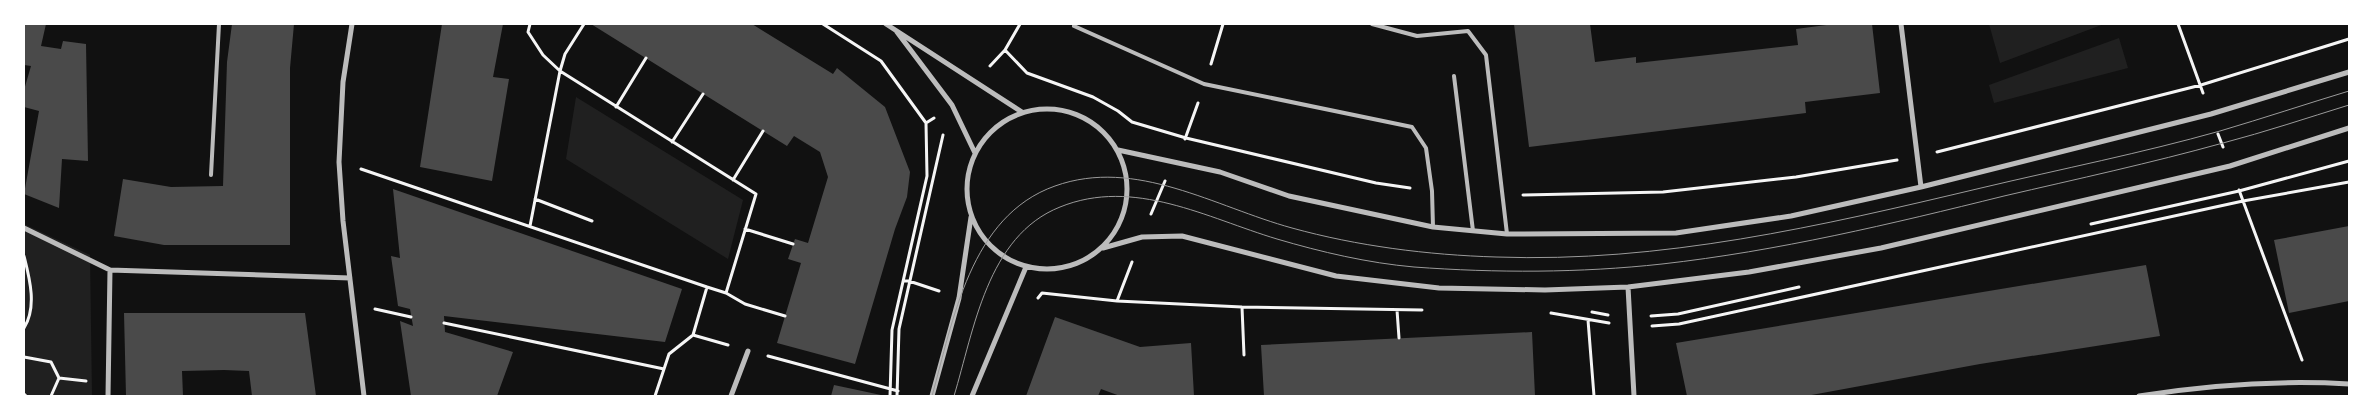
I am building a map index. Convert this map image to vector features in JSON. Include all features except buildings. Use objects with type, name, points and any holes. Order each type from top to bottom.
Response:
[{"type":"street","points":[[352,24],[344,82],[339,162],[364,396]]},
{"type":"street","points":[[886,24],[1022,112]]},
{"type":"street","points":[[1901,24],[1921,187]]},
{"type":"street","points":[[894,29],[952,105],[974,153]]},
{"type":"street","points":[[1118,150],[1177,161],[1220,172],[1289,196],[1433,227],[1506,234],[1634,234],[1676,232],[1791,216],[1921,187],[2211,114],[2349,72]]},
{"type":"street","points":[[932,396],[959,298],[971,217],[966,187],[968,169],[974,153],[993,128],[1022,112],[1041,108],[1065,110],[1087,119],[1103,132],[1118,150],[1126,176],[1127,196],[1119,226],[1102,248],[1079,264],[1053,270],[1026,267],[1003,257],[987,244],[971,217]]},
{"type":"street","points":[[1102,248],[1142,237],[1182,236],[1336,276],[1439,288],[1545,290],[1628,287],[1749,272],[1881,248],[2230,166],[2349,128]]},
{"type":"street","points":[[24,228],[110,270],[350,278]]},
{"type":"street","points":[[972,396],[1026,267]]},
{"type":"street","points":[[108,396],[110,270]]},
{"type":"street","points":[[1628,287],[1634,396]]},
{"type":"street","points":[[731,396],[748,351]]},
{"type":"street","points":[[2139,396],[2181,390],[2309,382],[2349,384]]},
{"type":"lane","points":[[211,175],[219,24]]},
{"type":"lane","points":[[1075,24],[1074,26],[1204,84],[1412,127],[1426,148],[1432,191],[1433,227]]},
{"type":"lane","points":[[1372,24],[1416,36],[1468,31],[1486,56],[1506,234]]},
{"type":"lane","points":[[1454,76],[1473,231]]},
{"type":"path","points":[[530,24],[528,32],[543,56],[560,71],[756,194],[726,293]]},
{"type":"path","points":[[530,226],[560,71],[565,54],[584,24]]},
{"type":"path","points":[[823,24],[881,61],[926,123],[927,176],[892,330],[892,390],[890,396]]},
{"type":"path","points":[[975,82],[1004,50],[1020,24]]},
{"type":"path","points":[[1214,54],[1223,24]]},
{"type":"path","points":[[1004,50],[1027,72],[1042,80],[1065,86],[1093,98],[1132,122],[1186,138],[1376,183],[1432,191]]},
{"type":"path","points":[[616,107],[646,58]]},
{"type":"path","points":[[672,142],[703,94]]},
{"type":"path","points":[[926,123],[952,105]]},
{"type":"path","points":[[1037,300],[1042,293],[1117,301],[1163,184],[1177,161],[1197,105]]},
{"type":"path","points":[[897,396],[899,329],[941,139],[955,113]]},
{"type":"path","points":[[733,180],[763,131]]},
{"type":"path","points":[[339,162],[726,293],[745,304],[785,316]]},
{"type":"path","points":[[2309,382],[2243,201],[2349,182]]},
{"type":"path","points":[[535,199],[592,221]]},
{"type":"path","points":[[745,230],[793,244]]},
{"type":"path","points":[[24,256],[30,283],[30,317],[24,328]]},
{"type":"path","points":[[903,281],[909,281],[959,298]]},
{"type":"path","points":[[655,396],[669,354],[693,335],[707,287]]},
{"type":"path","points":[[353,304],[411,316]]},
{"type":"path","points":[[1242,307],[1244,356]]},
{"type":"path","points":[[1397,310],[1399,338]]},
{"type":"path","points":[[1588,320],[1594,396]]},
{"type":"path","points":[[444,323],[664,370]]},
{"type":"path","points":[[693,335],[898,391]]},
{"type":"path","points":[[24,358],[51,362],[59,378]]},
{"type":"path","points":[[59,378],[77,380]]},
{"type":"path","points":[[51,396],[59,378]]},
{"type":"shaded area","points":[[1989,24],[2104,24],[2000,63]]},
{"type":"shaded area","points":[[2119,38],[2128,68],[1994,103],[1989,85]]},
{"type":"shaded area","points":[[576,97],[743,200],[728,259],[566,159]]},
{"type":"shaded area","points":[[24,224],[90,255],[92,396],[24,396]]},
{"type":"tram line","points":[[932,396],[958,305],[969,274],[984,246],[1003,221],[1026,201],[1055,186],[1085,179],[1115,177],[1175,188],[1292,228],[1367,245],[1445,254],[1496,257],[1558,257],[1619,254],[1680,248],[1740,239],[1861,216],[2191,139],[2349,91]]},
{"type":"tram line","points":[[954,396],[977,315],[987,288],[1000,262],[1015,239],[1035,221],[1060,207],[1088,199],[1115,196],[1143,198],[1197,212],[1294,244],[1379,263],[1445,269],[1507,271],[1631,267],[1748,252],[1877,226],[2169,157],[2349,105]]}]
